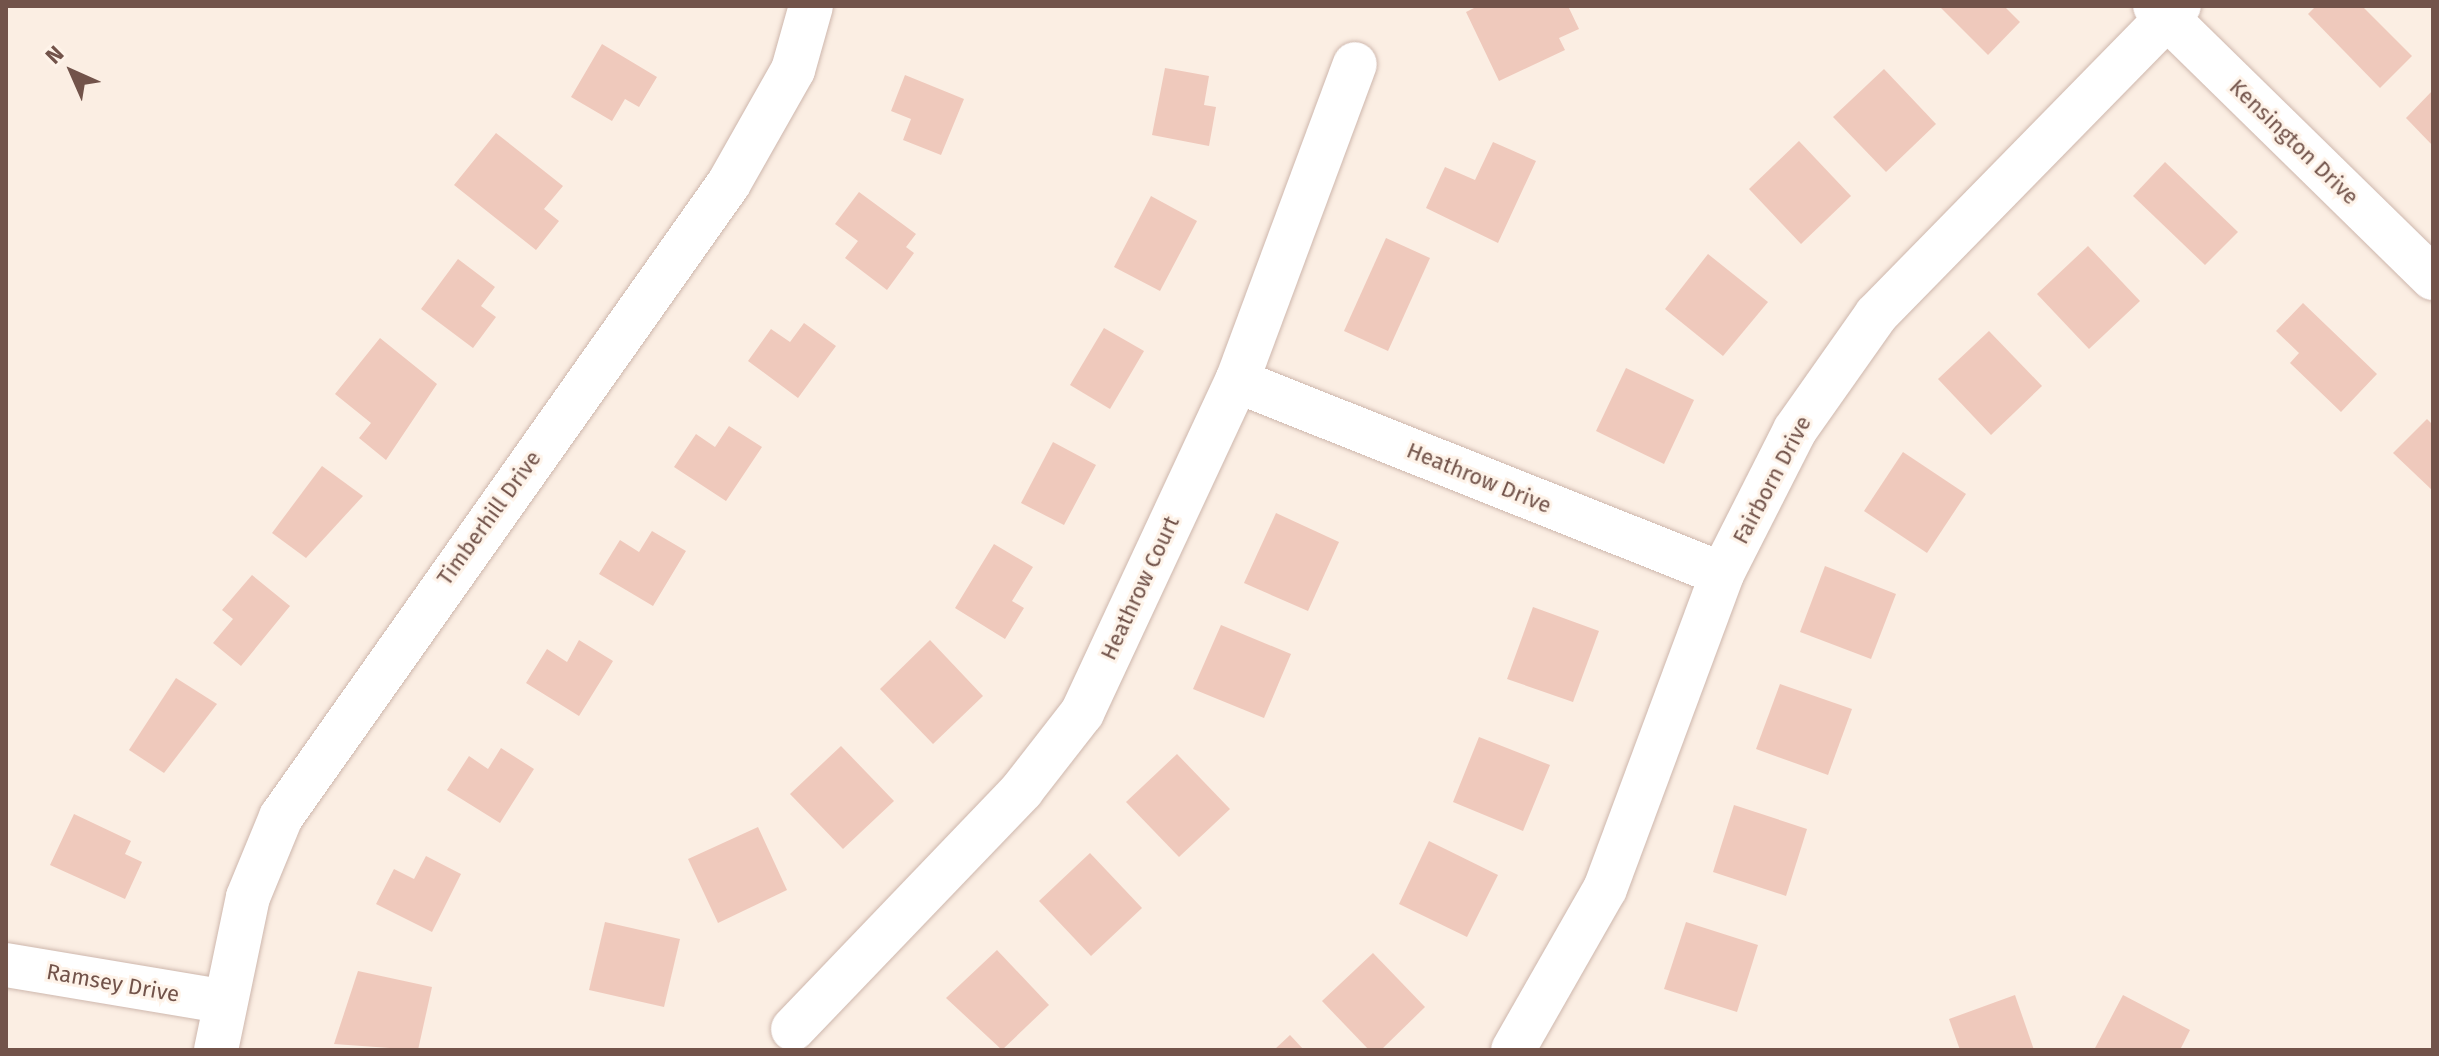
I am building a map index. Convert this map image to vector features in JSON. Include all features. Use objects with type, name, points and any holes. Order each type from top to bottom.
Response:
[{"type":"street","name":"Timberhill Drive","points":[[216,1050],[221,1001],[248,897],[281,817],[729,183],[793,70],[811,6]]},
{"type":"street","name":"Kensington Drive","points":[[2167,10],[2433,278]]},
{"type":"street","name":"Fairborn Drive","points":[[1513,1050],[1605,889],[1722,574],[1795,430],[1876,315],[2167,10]]},
{"type":"street","name":"Heathrow Court","points":[[793,1029],[1022,790],[1082,713],[1237,381],[1355,64]]},
{"type":"street","name":"Heathrow Drive","points":[[1237,381],[1722,574]]},
{"type":"street","name":"Ramsey Drive","points":[[6,965],[221,1001]]},
{"type":"building","points":[[1478,6],[1568,6],[1579,29],[1559,38],[1565,50],[1499,81],[1466,12]]},
{"type":"building","points":[[1939,6],[2004,6],[2020,22],[1988,55]]},
{"type":"building","points":[[2316,6],[2362,6],[2412,56],[2380,88],[2308,14]]},
{"type":"building","points":[[602,44],[657,77],[639,107],[625,99],[612,121],[571,97]]},
{"type":"building","points":[[1165,68],[1209,76],[1204,105],[1216,107],[1209,146],[1152,135]]},
{"type":"building","points":[[1884,69],[1936,124],[1886,172],[1833,117]]},
{"type":"building","points":[[905,75],[964,99],[941,155],[903,140],[911,119],[891,111]]},
{"type":"building","points":[[2433,90],[2433,146],[2406,118]]},
{"type":"building","points":[[496,133],[563,186],[544,209],[559,221],[536,250],[454,185]]},
{"type":"building","points":[[1799,141],[1851,196],[1801,244],[1749,189]]},
{"type":"building","points":[[1493,142],[1536,161],[1498,243],[1426,208],[1445,167],[1475,180]]},
{"type":"building","points":[[2165,162],[2238,232],[2205,265],[2133,196]]},
{"type":"building","points":[[859,192],[916,234],[906,247],[914,253],[887,290],[845,258],[858,241],[835,224]]},
{"type":"building","points":[[1151,196],[1197,221],[1160,291],[1114,267]]},
{"type":"building","points":[[1386,238],[1430,258],[1388,351],[1344,331]]},
{"type":"building","points":[[2088,246],[2140,301],[2089,349],[2037,294]]},
{"type":"building","points":[[1708,254],[1768,302],[1723,356],[1665,309]]},
{"type":"building","points":[[458,259],[495,287],[481,306],[496,317],[473,348],[421,309]]},
{"type":"building","points":[[2303,303],[2377,374],[2341,412],[2290,363],[2299,353],[2276,331]]},
{"type":"building","points":[[804,323],[836,346],[798,398],[748,361],[771,329],[790,342]]},
{"type":"building","points":[[1104,328],[1144,351],[1110,409],[1070,385]]},
{"type":"building","points":[[1989,331],[2042,386],[1991,435],[1938,379]]},
{"type":"building","points":[[380,338],[437,384],[386,460],[359,438],[371,423],[335,394]]},
{"type":"building","points":[[1626,368],[1694,400],[1664,464],[1596,431]]},
{"type":"building","points":[[2427,419],[2433,425],[2433,491],[2393,453]]},
{"type":"building","points":[[729,426],[762,447],[726,501],[674,467],[696,434],[715,447]]},
{"type":"building","points":[[1053,442],[1096,465],[1064,525],[1021,503]]},
{"type":"building","points":[[1903,452],[1966,494],[1927,553],[1864,511]]},
{"type":"building","points":[[322,466],[363,496],[306,558],[272,533]]},
{"type":"building","points":[[1276,513],[1339,542],[1308,611],[1244,583]]},
{"type":"building","points":[[652,531],[686,551],[653,606],[599,574],[620,540],[639,552]]},
{"type":"building","points":[[994,544],[1033,567],[1012,601],[1024,608],[1005,639],[955,608]]},
{"type":"building","points":[[1825,566],[1896,594],[1871,659],[1800,632]]},
{"type":"building","points":[[252,575],[290,606],[241,666],[213,643],[233,619],[222,610]]},
{"type":"building","points":[[1533,607],[1599,631],[1573,702],[1507,679]]},
{"type":"building","points":[[1221,625],[1291,654],[1264,718],[1193,689]]},
{"type":"building","points":[[579,640],[613,661],[579,716],[526,683],[547,649],[567,662]]},
{"type":"building","points":[[930,640],[983,696],[933,744],[880,689]]},
{"type":"building","points":[[176,678],[217,704],[164,773],[129,750]]},
{"type":"building","points":[[1780,684],[1852,709],[1828,775],[1756,749]]},
{"type":"building","points":[[1479,737],[1550,765],[1523,831],[1453,802]]},
{"type":"building","points":[[841,746],[894,801],[843,849],[790,794]]},
{"type":"building","points":[[501,748],[534,769],[500,823],[447,790],[469,756],[488,769]]},
{"type":"building","points":[[1177,754],[1230,809],[1179,857],[1126,802]]},
{"type":"building","points":[[1734,805],[1807,829],[1786,896],[1713,872]]},
{"type":"building","points":[[74,814],[131,841],[125,854],[142,862],[125,899],[50,865]]},
{"type":"building","points":[[758,827],[787,890],[718,923],[688,859]]},
{"type":"building","points":[[1429,841],[1498,875],[1467,937],[1399,904]]},
{"type":"building","points":[[1090,853],[1142,908],[1091,956],[1039,901]]},
{"type":"building","points":[[426,856],[461,874],[432,932],[376,904],[394,869],[414,879]]},
{"type":"building","points":[[605,922],[680,939],[664,1007],[589,990]]},
{"type":"building","points":[[1686,922],[1758,945],[1737,1012],[1664,989]]},
{"type":"building","points":[[997,950],[1049,1005],[1002,1050],[946,998]]},
{"type":"building","points":[[1373,953],[1425,1007],[1381,1050],[1369,1050],[1322,1001]]},
{"type":"building","points":[[358,971],[432,987],[418,1050],[334,1044]]},
{"type":"building","points":[[2015,995],[2034,1050],[1960,1050],[1949,1019]]},
{"type":"building","points":[[2123,995],[2190,1030],[2180,1050],[2094,1050]]},
{"type":"building","points":[[1290,1035],[1304,1050],[1274,1050]]}]
